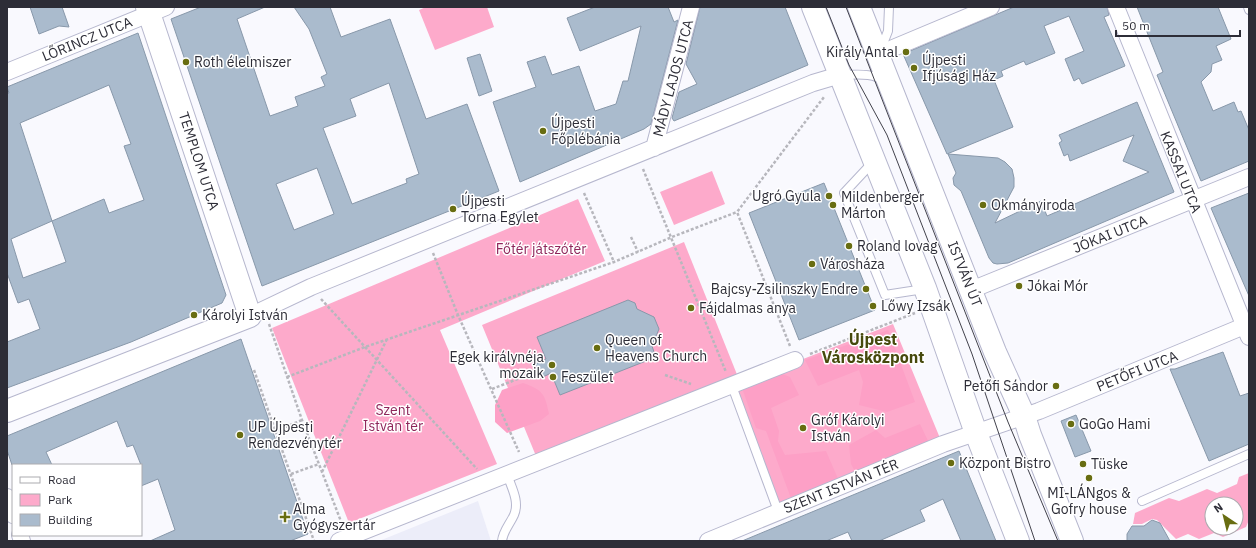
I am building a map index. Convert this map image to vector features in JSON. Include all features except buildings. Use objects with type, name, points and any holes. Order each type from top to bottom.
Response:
[{"type":"street","name":"MÁDY LAJOS UTCA","points":[[654,148],[691,7]]},
{"type":"street","points":[[813,7],[875,160],[928,297],[976,433],[1018,541]]},
{"type":"street","name":"ISTVÁN ÚT","points":[[860,7],[995,352],[1024,416],[1072,541]]},
{"type":"street","points":[[879,54],[991,7]]},
{"type":"street","name":"KASSAI UTCA","points":[[1116,7],[1192,201],[1247,329]]},
{"type":"street","name":"LŐRINCZ UTCA","points":[[7,72],[154,9]]},
{"type":"street","name":"TEMPLOM UTCA","points":[[154,9],[250,316]]},
{"type":"street","points":[[7,411],[250,316],[311,287],[579,180],[813,83],[840,75]]},
{"type":"street","name":"JÓKAI UTCA","points":[[971,290],[1249,177]]},
{"type":"street","name":"PETŐFI UTCA","points":[[976,433],[1024,416],[1247,329]]},
{"type":"street","points":[[343,539],[795,360]]},
{"type":"street","name":"SZENT ISTVÁN TÉR","points":[[708,541],[943,444],[976,433]]},
{"type":"street","points":[[7,497],[12,512]]},
{"type":"lane","points":[[879,54],[888,31],[889,7]]},
{"type":"lane","points":[[840,75],[872,76],[882,80],[892,90]]},
{"type":"lane","points":[[875,160],[844,193],[885,295],[928,297]]},
{"type":"lane","points":[[732,386],[778,511]]},
{"type":"lane","points":[[1142,501],[1249,454]]},
{"type":"lane","points":[[502,541],[503,534],[514,514],[516,500],[507,474]]},
{"type":"path","points":[[287,377],[387,339],[614,262],[672,237],[737,212],[840,75]]},
{"type":"path","points":[[638,155],[732,386]]},
{"type":"path","points":[[579,180],[614,262]]},
{"type":"path","points":[[737,212],[795,360],[891,320],[928,297]]},
{"type":"path","points":[[631,237],[638,252]]},
{"type":"path","points":[[427,240],[458,315],[526,467]]},
{"type":"path","points":[[311,287],[488,482]]},
{"type":"path","points":[[271,306],[268,321],[302,420],[319,464],[343,539]]},
{"type":"path","points":[[322,473],[378,361],[387,339]]},
{"type":"path","points":[[254,370],[314,541]]},
{"type":"path","points":[[492,389],[538,371]]},
{"type":"path","points":[[276,431],[302,420]]},
{"type":"path","points":[[291,474],[319,464]]},
{"type":"shaded area","points":[[888,330],[915,402],[887,412],[859,405],[863,382],[859,370],[818,386],[805,360]]},
{"type":"shaded area","points":[[777,372],[790,377],[799,395],[771,408],[779,431],[778,441],[785,455],[826,451],[839,481],[792,501],[766,431],[756,428],[741,385]]},
{"type":"shaded area","points":[[523,383],[535,388],[542,394],[549,414],[540,421],[507,433],[495,422],[495,405],[502,390]]},
{"type":"shaded area","points":[[920,424],[930,445],[857,475],[851,464],[849,445],[876,430],[885,438]]},
{"type":"shaded area","points":[[478,501],[491,541],[379,541]]},
{"type":"green space","points":[[426,7],[487,7],[494,27],[435,50],[419,10]]},
{"type":"green space","points":[[712,171],[725,204],[674,225],[660,192]]},
{"type":"green space","name":"Szent István tér","points":[[578,199],[605,261],[440,330],[497,464],[349,523],[272,328]]},
{"type":"green space","points":[[684,242],[738,377],[536,456],[482,325]]},
{"type":"green space","points":[[893,324],[942,443],[780,506],[734,386]]},
{"type":"green space","points":[[1249,473],[1249,520],[1246,527],[1244,528],[1244,496],[1204,496],[1204,536],[1206,536],[1199,539],[1188,534],[1176,539],[1157,520],[1152,519],[1142,524],[1133,524],[1135,513],[1169,498],[1179,501],[1207,489],[1217,493],[1237,484],[1239,477]]},
{"type":"tram line","points":[[826,7],[849,65],[887,135],[972,354],[1035,541]]},
{"type":"tram line","points":[[846,7],[1008,422],[1058,541]]},
{"type":"place","name":"Király Antal","points":[[906,52]]},
{"type":"place","name":"Roth élelmiszer","points":[[186,62]]},
{"type":"place","name":"Újpesti Ifjúsági Ház","points":[[914,68]]},
{"type":"place","name":"Újpesti Főplébánia","points":[[543,131]]},
{"type":"place","name":"Ugró Gyula","points":[[829,196]]},
{"type":"place","name":"Mildenberger Márton","points":[[833,205]]},
{"type":"place","name":"Okmányiroda","points":[[983,205]]},
{"type":"place","name":"Újpesti Torna Egylet","points":[[453,209]]},
{"type":"place","name":"Roland lovag","points":[[849,246]]},
{"type":"place","name":"Városháza","points":[[812,264]]},
{"type":"place","name":"Jókai Mór","points":[[1019,286]]},
{"type":"place","name":"Bajcsy-Zsilinszky Endre","points":[[866,289]]},
{"type":"place","name":"Lőwy Izsák","points":[[873,306]]},
{"type":"place","name":"Fájdalmas anya","points":[[691,308]]},
{"type":"place","name":"Károlyi István","points":[[194,315]]},
{"type":"place","name":"Queen of Heavens Church","points":[[597,348]]},
{"type":"place","name":"Egek királynéja mozaik","points":[[552,365]]},
{"type":"place","name":"Feszület","points":[[553,377]]},
{"type":"place","name":"Petőfi Sándor","points":[[1056,386]]},
{"type":"place","name":"GoGo Hami","points":[[1071,424]]},
{"type":"place","name":"Gróf Károlyi István","points":[[803,428]]},
{"type":"place","name":"UP Újpesti Rendezvénytér","points":[[240,435]]},
{"type":"place","name":"Központ Bistro","points":[[951,463]]},
{"type":"place","name":"Tüske","points":[[1083,464]]},
{"type":"place","name":"MI-LÁNgos & Gofry house","points":[[1089,478]]},
{"type":"place","name":"Alma Gyógyszertár","points":[[285,517]]},
{"type":"district","name":"Újpest Városközpont","points":[[873,348]]},
{"type":"park label","name":"Főtér játszótér","points":[[541,249]]}]
